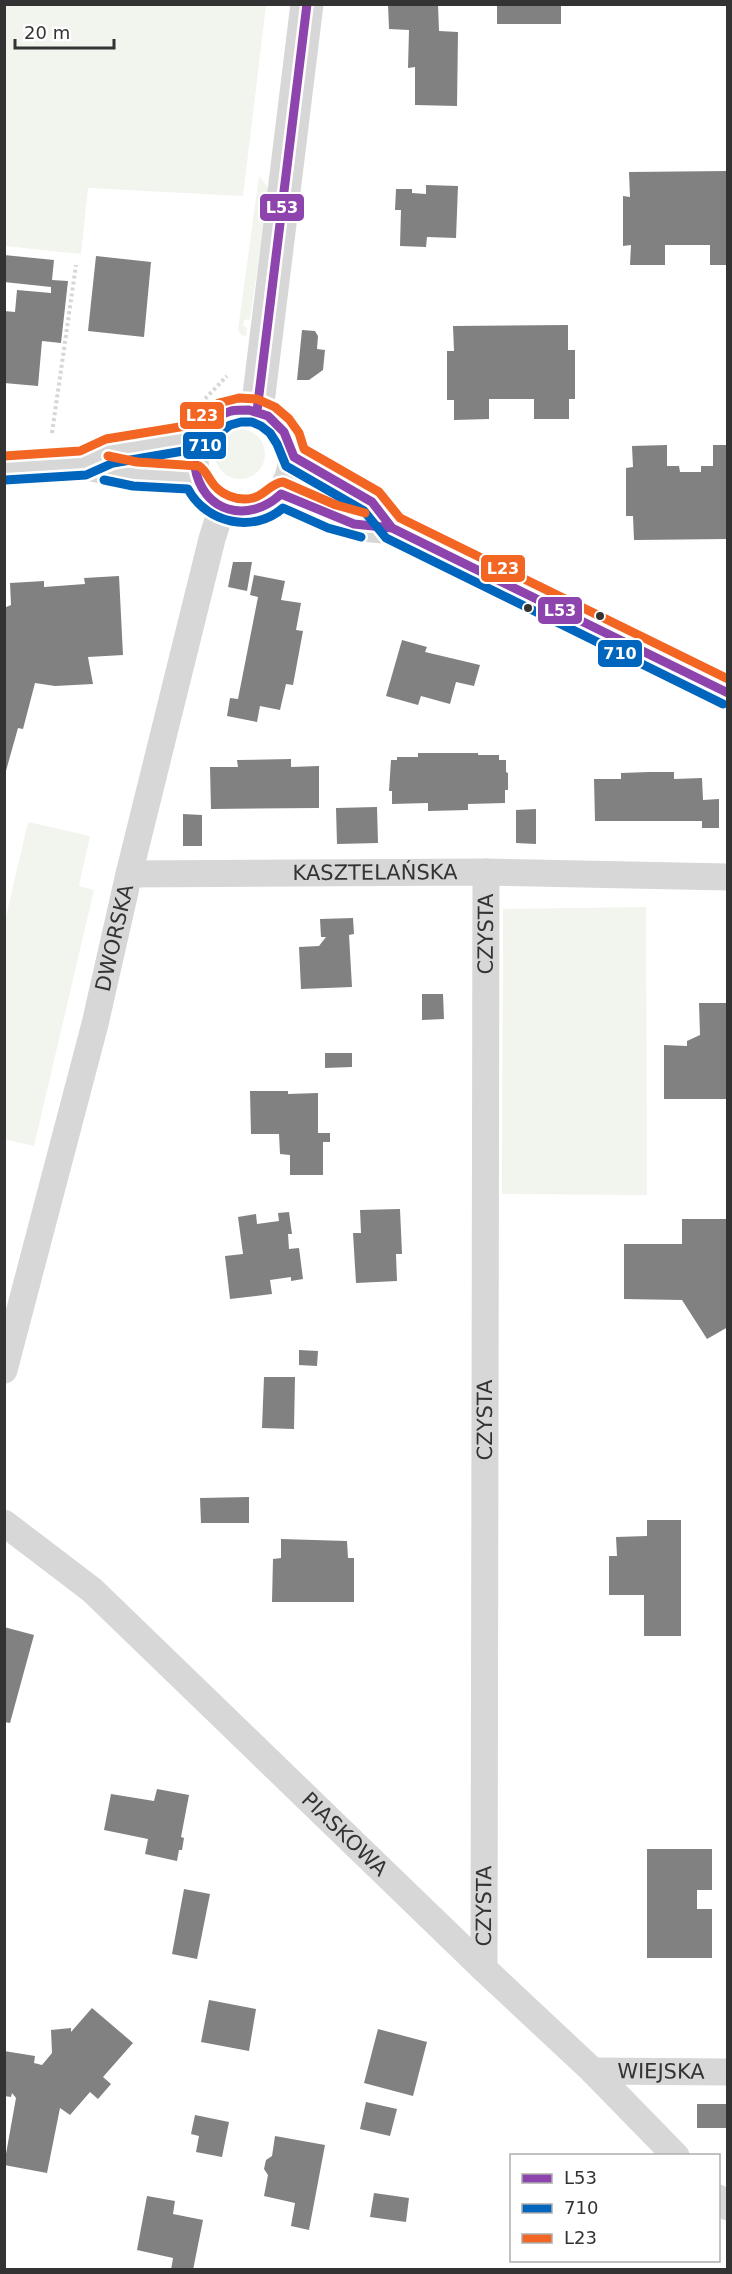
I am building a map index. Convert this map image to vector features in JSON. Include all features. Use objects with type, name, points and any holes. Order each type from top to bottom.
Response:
[{"type":"street","points":[[257,411],[307,4]]},
{"type":"street","points":[[240,409],[257,411],[272,417],[283,428],[291,442],[294,457],[293,473],[286,487],[276,499],[262,507],[248,511],[222,507],[208,497],[199,486],[193,469],[192,452],[198,436],[208,422],[223,413],[240,409]]},
{"type":"street","points":[[83,462],[109,451],[198,436]]},
{"type":"street","points":[[294,457],[372,502],[392,528]]},
{"type":"street","points":[[4,468],[83,462],[135,474],[195,477]]},
{"type":"street","points":[[280,494],[354,524],[392,528],[728,693]]},
{"type":"street","name":"DWORSKA","points":[[4,1370],[95,1024],[129,874],[212,539],[222,507]]},
{"type":"street","name":"KASZTELAŃSKA","points":[[129,874],[486,872],[728,877]]},
{"type":"street","name":"CZYSTA","points":[[484,1969],[486,872]]},
{"type":"street","name":"PIASKOWA","points":[[4,1523],[92,1590],[484,1969],[593,2071],[674,2154]]},
{"type":"street","name":"WIEJSKA","points":[[593,2071],[728,2072]]},
{"type":"path","points":[[52,435],[76,265]]},
{"type":"shaded area","points":[[4,5],[266,5],[243,196],[88,188],[81,254],[5,246]]},
{"type":"shaded area","points":[[259,176],[269,189],[250,319],[244,320],[243,325],[247,328],[246,336],[241,335],[238,330]]},
{"type":"shaded area","points":[[240,429],[249,431],[260,440],[265,454],[263,463],[254,474],[240,479],[231,477],[220,468],[215,454],[217,445],[226,434]]},
{"type":"shaded area","points":[[28,822],[90,836],[79,886],[94,890],[34,1146],[4,1139],[5,921]]},
{"type":"shaded area","points":[[646,907],[647,1195],[502,1194],[503,909]]},
{"type":"building","points":[[388,4],[438,4],[439,31],[458,32],[457,106],[415,105],[415,67],[408,68],[409,30],[389,29]]},
{"type":"building","points":[[497,4],[561,4],[561,24],[497,24]]},
{"type":"building","points":[[728,171],[728,265],[710,265],[710,245],[665,245],[665,265],[630,265],[631,245],[623,246],[623,196],[630,197],[629,172]]},
{"type":"building","points":[[426,185],[458,186],[456,238],[427,237],[426,247],[400,246],[401,210],[395,210],[396,189],[412,189],[412,193],[426,194]]},
{"type":"building","points":[[4,255],[54,260],[52,280],[68,281],[61,343],[42,341],[38,386],[4,383],[4,311],[15,312],[17,290],[51,293],[51,287],[4,282]]},
{"type":"building","points":[[96,256],[151,262],[144,337],[88,331]]},
{"type":"building","points":[[568,325],[568,350],[575,350],[575,399],[569,399],[569,419],[534,419],[534,399],[489,399],[489,419],[454,420],[454,400],[447,400],[447,351],[454,351],[453,326]]},
{"type":"building","points":[[302,330],[315,331],[318,336],[317,349],[325,350],[323,370],[309,380],[297,380]]},
{"type":"building","points":[[667,445],[667,466],[679,466],[680,472],[701,472],[701,466],[713,466],[713,445],[728,445],[728,539],[634,540],[633,516],[626,516],[626,468],[633,467],[632,446]]},
{"type":"building","points":[[233,562],[252,562],[247,591],[228,587]]},
{"type":"building","points":[[254,575],[285,581],[281,600],[301,603],[296,630],[303,631],[293,685],[286,684],[280,710],[260,706],[257,722],[227,716],[230,698],[238,699],[258,597],[250,595]]},
{"type":"building","points":[[119,576],[123,655],[88,657],[93,684],[55,686],[35,683],[23,729],[18,728],[4,778],[4,608],[11,605],[10,583],[44,581],[44,587],[85,584],[84,578]]},
{"type":"building","points":[[402,640],[427,647],[425,652],[480,665],[474,686],[456,682],[450,704],[421,696],[418,705],[386,696]]},
{"type":"building","points":[[418,753],[499,755],[499,760],[506,760],[506,772],[508,773],[505,803],[468,804],[468,810],[428,811],[428,803],[392,804],[392,791],[389,791],[391,760],[397,760],[397,757],[418,757]]},
{"type":"building","points":[[291,759],[291,767],[319,766],[319,808],[211,809],[210,767],[238,767],[237,760]]},
{"type":"building","points":[[674,772],[674,779],[702,778],[703,800],[719,799],[719,828],[702,828],[702,821],[595,821],[594,779],[621,779],[621,773]]},
{"type":"building","points":[[377,807],[378,843],[337,844],[336,808]]},
{"type":"building","points":[[536,809],[536,844],[516,843],[516,810]]},
{"type":"building","points":[[183,814],[202,815],[202,846],[183,846]]},
{"type":"building","points":[[353,918],[354,934],[349,935],[352,987],[301,989],[299,947],[319,946],[326,937],[321,937],[320,919]]},
{"type":"building","points":[[422,994],[443,994],[444,1019],[422,1020]]},
{"type":"building","points":[[699,1003],[728,1003],[728,1099],[664,1099],[664,1045],[687,1046],[687,1041],[700,1035]]},
{"type":"building","points":[[325,1053],[352,1053],[352,1067],[325,1068]]},
{"type":"building","points":[[250,1091],[288,1091],[288,1094],[318,1093],[318,1133],[330,1133],[330,1142],[323,1142],[323,1175],[290,1175],[290,1155],[280,1154],[279,1134],[251,1134]]},
{"type":"building","points":[[400,1209],[402,1254],[396,1254],[397,1281],[356,1283],[353,1233],[361,1233],[360,1210]]},
{"type":"building","points":[[289,1212],[292,1234],[288,1234],[289,1249],[299,1248],[303,1279],[291,1281],[291,1277],[270,1280],[272,1294],[230,1299],[225,1256],[243,1254],[238,1217],[256,1214],[257,1224],[279,1221],[278,1213]]},
{"type":"building","points":[[682,1219],[728,1219],[728,1327],[707,1339],[682,1300],[624,1299],[624,1244],[682,1244]]},
{"type":"building","points":[[299,1350],[318,1351],[317,1366],[299,1365]]},
{"type":"building","points":[[264,1377],[295,1377],[294,1429],[262,1428]]},
{"type":"building","points":[[249,1497],[249,1523],[201,1523],[200,1498]]},
{"type":"building","points":[[647,1520],[681,1520],[681,1636],[644,1636],[644,1595],[609,1595],[609,1556],[617,1556],[616,1537],[647,1536]]},
{"type":"building","points":[[281,1539],[347,1541],[348,1558],[354,1558],[354,1602],[272,1602],[273,1559],[281,1558]]},
{"type":"building","points":[[4,1627],[34,1635],[10,1723],[4,1722]]},
{"type":"building","points":[[157,1789],[189,1795],[181,1837],[184,1838],[182,1850],[179,1850],[177,1861],[145,1854],[148,1839],[104,1830],[111,1794],[154,1801]]},
{"type":"building","points":[[647,1849],[712,1849],[712,1890],[697,1890],[697,1909],[712,1909],[712,1958],[647,1958]]},
{"type":"building","points":[[184,1889],[210,1894],[197,1959],[172,1954]]},
{"type":"building","points":[[209,2000],[256,2009],[249,2051],[201,2042]]},
{"type":"building","points":[[92,2008],[133,2043],[103,2077],[111,2084],[98,2099],[90,2092],[70,2115],[60,2108],[47,2173],[4,2165],[16,2098],[12,2093],[11,2097],[4,2096],[4,2051],[35,2056],[34,2063],[42,2065],[52,2053],[51,2030],[71,2028],[71,2032]]},
{"type":"building","points":[[378,2029],[427,2042],[413,2096],[364,2083]]},
{"type":"building","points":[[366,2102],[397,2109],[390,2136],[360,2129]]},
{"type":"building","points":[[697,2104],[728,2104],[728,2128],[697,2128]]},
{"type":"building","points":[[195,2115],[229,2122],[222,2157],[196,2152],[199,2136],[191,2134]]},
{"type":"building","points":[[275,2136],[325,2145],[309,2230],[291,2226],[295,2203],[264,2196],[268,2175],[264,2169],[266,2160],[272,2156]]},
{"type":"building","points":[[374,2193],[409,2198],[406,2222],[370,2217]]},
{"type":"building","points":[[147,2196],[175,2201],[173,2214],[203,2220],[193,2270],[171,2270],[173,2258],[137,2250]]},
{"type":"transit line","name":"L53","points":[[257,411],[307,4]]},
{"type":"transit line","name":"L23","points":[[4,456],[80,451],[106,439],[192,425],[219,403],[239,398],[257,399],[275,407],[289,419],[299,433],[304,449],[379,492],[400,518],[728,679]]},
{"type":"transit line","name":"L53","points":[[249,410],[268,416],[284,432],[294,457],[372,502],[392,528],[354,524],[281,494],[268,504],[241,511],[228,509],[207,495],[199,482],[194,462],[201,433],[219,416],[231,411],[249,410]]},
{"type":"transit line","name":"710","points":[[5,480],[86,475],[113,463],[201,448],[230,425],[252,422],[270,433],[286,466],[364,511],[386,538],[723,704]]},
{"type":"transit line","name":"L23","points":[[108,456],[137,462],[199,466],[214,486],[235,498],[253,498],[275,484],[283,482],[336,505],[365,513]]},
{"type":"transit line","name":"710","points":[[104,480],[133,486],[188,489],[206,510],[231,521],[258,521],[283,508],[328,528],[361,537]]},
{"type":"transit line","name":"L53","points":[[392,528],[728,693]]}]
